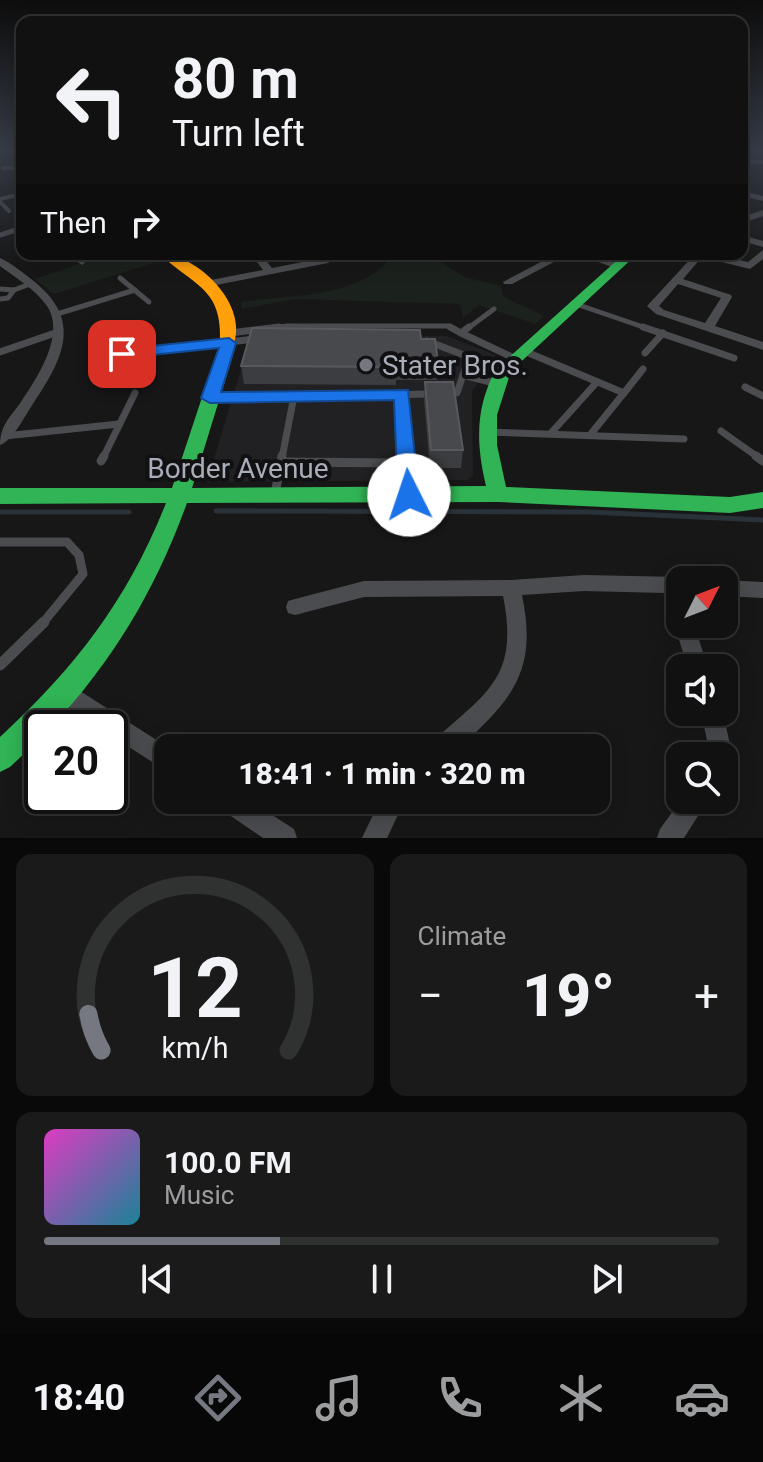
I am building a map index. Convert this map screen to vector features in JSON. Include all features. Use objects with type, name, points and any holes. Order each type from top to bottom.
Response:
[{"type":"street","points":[[725,260],[750,266],[763,253]]},
{"type":"street","points":[[0,757],[66,693],[130,610],[178,497],[230,338],[227,305],[211,283],[175,260]]},
{"type":"street","points":[[261,260],[269,271]]},
{"type":"street","points":[[211,283],[328,260]]},
{"type":"street","points":[[508,282],[552,260]]},
{"type":"street","points":[[498,494],[485,432],[486,406],[494,383],[520,355],[624,260]]},
{"type":"street","points":[[694,260],[653,306],[655,309],[763,346]]},
{"type":"street","points":[[0,261],[45,296],[57,314],[58,332],[58,345],[25,408],[1,438]]},
{"type":"street","points":[[676,280],[727,297],[708,328]]},
{"type":"street","name":"Border Avenue","points":[[0,496],[498,494],[730,505],[763,500]]},
{"type":"street","points":[[295,607],[364,589],[511,588],[584,583],[666,585]]},
{"type":"street","points":[[457,734],[499,695],[512,675],[519,645],[518,614],[511,588]]},
{"type":"street","points":[[738,589],[763,590]]},
{"type":"street","points":[[66,693],[154,752]]},
{"type":"street","points":[[248,814],[285,838]]},
{"type":"street","points":[[374,838],[386,814]]},
{"type":"street","points":[[669,838],[686,814]]},
{"type":"lane","points":[[0,201],[9,211]]},
{"type":"lane","points":[[120,278],[149,302]]},
{"type":"lane","points":[[0,289],[14,290],[30,284]]},
{"type":"lane","points":[[0,299],[8,298],[14,290]]},
{"type":"lane","points":[[57,314],[135,290]]},
{"type":"lane","points":[[576,304],[734,358]]},
{"type":"lane","points":[[461,333],[494,309]]},
{"type":"lane","points":[[122,354],[287,326],[448,326],[624,393]]},
{"type":"lane","points":[[116,381],[129,327]]},
{"type":"lane","points":[[0,352],[58,332]]},
{"type":"lane","points":[[645,353],[663,333]]},
{"type":"lane","points":[[230,338],[265,339]]},
{"type":"lane","points":[[210,398],[457,393],[469,357],[429,341],[417,341]]},
{"type":"lane","points":[[590,435],[643,369]]},
{"type":"lane","points":[[463,375],[494,383]]},
{"type":"lane","points":[[551,433],[597,382]]},
{"type":"lane","points":[[745,387],[763,396]]},
{"type":"lane","points":[[101,461],[135,393]]},
{"type":"lane","points":[[402,394],[409,495]]},
{"type":"lane","points":[[275,496],[294,396]]},
{"type":"lane","points":[[1,438],[119,424]]},
{"type":"lane","points":[[721,431],[763,461]]},
{"type":"lane","points":[[485,432],[684,439]]},
{"type":"lane","points":[[282,462],[406,463]]},
{"type":"lane","points":[[0,542],[67,542],[79,555],[83,574],[31,638],[0,665]]},
{"type":"shaded area","points":[[90,260],[163,260],[54,294],[35,279]]},
{"type":"shaded area","points":[[385,260],[437,260],[465,277],[501,286],[503,296],[544,316],[535,324],[479,305],[463,318],[460,304],[296,299],[242,309],[241,302],[318,293],[356,283],[386,263]]},
{"type":"shaded area","points":[[251,336],[447,336],[498,356],[472,391],[473,476],[467,480],[207,482]]},
{"type":"building","points":[[252,328],[420,330],[421,339],[435,339],[438,362],[396,362],[396,367],[241,366]]},
{"type":"building","points":[[425,382],[453,382],[463,450],[431,450]]},
{"type":"waterway","points":[[216,511],[590,512],[763,520]]},
{"type":"waterway","points":[[0,512],[129,512]]},
{"type":"traffic: fast","points":[[498,494],[487,430],[491,400],[504,369],[624,260]]},
{"type":"traffic: fast","points":[[0,757],[73,684],[101,649],[146,574],[182,487],[228,343]]},
{"type":"traffic: fast","points":[[0,496],[498,494],[730,505],[763,500]]},
{"type":"traffic: slow","points":[[175,260],[203,279],[221,300],[229,327],[228,343]]},
{"type":"place","name":"Stater Bros.","points":[[366,365]]},
{"type":"route","points":[[122,354],[229,343],[210,398],[402,394],[409,495]]}]
